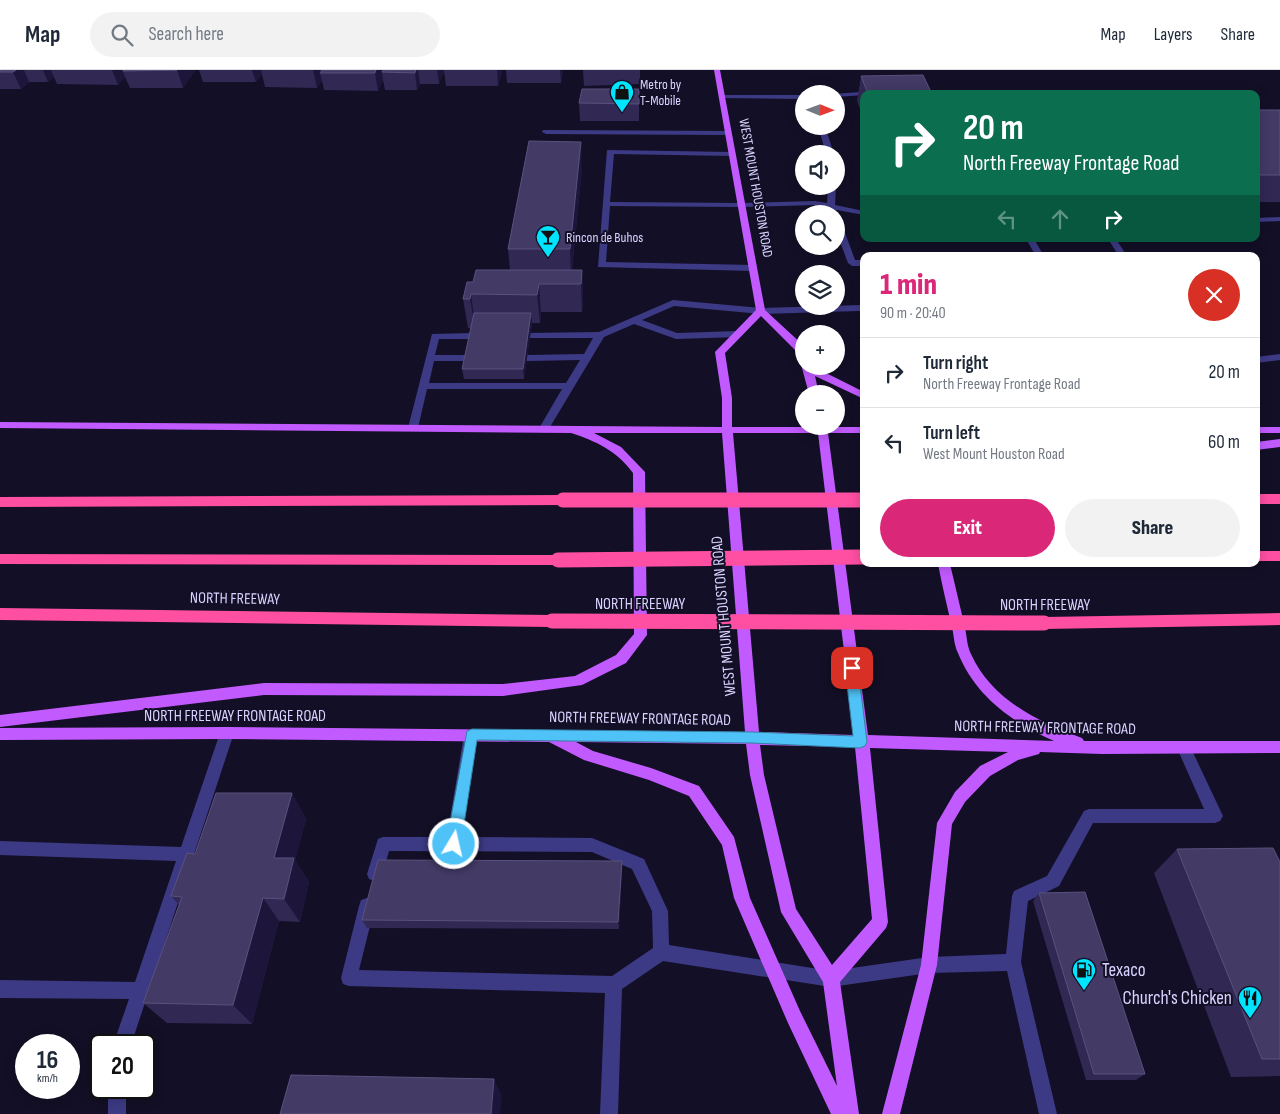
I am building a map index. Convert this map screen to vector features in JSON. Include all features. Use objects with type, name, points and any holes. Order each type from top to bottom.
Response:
[{"type":"highway","points":[[1260,499],[1280,499]]},
{"type":"highway","points":[[0,502],[860,500]]},
{"type":"highway","points":[[1260,556],[1280,556]]},
{"type":"highway","points":[[0,559],[558,560],[860,557]]},
{"type":"highway","name":"NORTH FREEWAY","points":[[0,614],[552,621],[1044,623],[1280,619]]},
{"type":"main road","name":"WEST MOUNT HOUSTON ROAD","points":[[717,70],[760,312],[720,352],[727,398],[727,431],[752,738],[757,775],[790,912],[831,979],[850,1114]]},
{"type":"main road","points":[[760,312],[795,344]]},
{"type":"main road","points":[[820,375],[860,394]]},
{"type":"main road","points":[[0,425],[727,431],[795,429]]},
{"type":"main road","points":[[845,429],[860,430]]},
{"type":"main road","points":[[0,721],[264,689],[503,690],[577,681],[586,677],[621,658],[641,635],[639,472],[628,457],[612,445],[593,436],[570,430]]},
{"type":"main road","points":[[1260,430],[1280,430]]},
{"type":"main road","points":[[824,435],[860,742],[866,776],[880,922],[831,979]]},
{"type":"main road","points":[[1260,446],[1280,443]]},
{"type":"main road","points":[[945,567],[964,653],[979,679],[1002,703],[1031,724],[1065,739],[1102,748]]},
{"type":"main road","name":"NORTH FREEWAY FRONTAGE ROAD","points":[[0,734],[472,735],[752,738],[1102,748],[1280,747]]},
{"type":"main road","points":[[551,736],[589,756],[651,774],[694,791],[729,842],[742,898],[841,1114]]},
{"type":"main road","points":[[891,1114],[929,965],[945,823],[960,796],[985,771],[1015,755],[1048,746]]},
{"type":"lane","points":[[845,94],[860,94]]},
{"type":"lane","points":[[722,97],[795,97]]},
{"type":"lane","points":[[546,132],[728,133]]},
{"type":"lane","points":[[636,152],[639,132]]},
{"type":"lane","points":[[732,154],[610,152],[601,265],[753,268]]},
{"type":"lane","points":[[606,204],[741,205],[815,203],[820,205]]},
{"type":"lane","points":[[845,211],[860,213]]},
{"type":"lane","points":[[1260,220],[1280,220]]},
{"type":"lane","points":[[845,244],[852,263],[860,263]]},
{"type":"lane","points":[[530,336],[600,335],[636,321],[673,303],[760,312],[860,310]]},
{"type":"lane","points":[[636,321],[676,336],[738,334]]},
{"type":"lane","points":[[542,430],[600,335]]},
{"type":"lane","points":[[413,428],[435,336],[473,336]]},
{"type":"lane","points":[[1260,360],[1280,357]]},
{"type":"lane","points":[[430,358],[468,358]]},
{"type":"lane","points":[[527,358],[587,358]]},
{"type":"lane","points":[[423,386],[569,386]]},
{"type":"lane","points":[[126,1034],[228,733]]},
{"type":"lane","points":[[454,844],[472,735]]},
{"type":"lane","points":[[1048,1114],[1013,962],[1020,896],[1053,881],[1089,816],[1215,816],[1184,748]]},
{"type":"lane","points":[[661,952],[660,912],[638,864],[592,845],[383,844],[349,978],[614,985],[661,952],[831,979],[929,965],[1013,962]]},
{"type":"lane","points":[[0,848],[186,854]]},
{"type":"lane","points":[[609,1114],[614,985]]},
{"type":"lane","points":[[0,989],[140,991]]},
{"type":"lane","points":[[117,1099],[117,1114]]},
{"type":"building","points":[[0,70],[16,70],[13,72],[0,72]]},
{"type":"building","points":[[123,70],[177,70],[123,71]]},
{"type":"building","points":[[322,70],[376,70],[375,73],[320,73]]},
{"type":"building","points":[[383,70],[416,70],[415,73],[382,72]]},
{"type":"building","points":[[923,75],[930,90],[866,90],[861,76]]},
{"type":"building","points":[[582,89],[639,89],[639,104],[579,103]]},
{"type":"building","points":[[1260,110],[1280,110],[1280,175],[1260,175]]},
{"type":"building","points":[[529,141],[581,142],[570,249],[508,249]]},
{"type":"building","points":[[476,270],[582,270],[581,284],[539,284],[537,295],[471,294],[470,299],[463,299],[467,282],[473,282]]},
{"type":"building","points":[[474,313],[531,313],[523,369],[462,369]]},
{"type":"building","points":[[216,793],[292,793],[274,858],[294,858],[284,899],[263,898],[233,1005],[143,1003],[182,897],[171,896],[187,853],[195,854]]},
{"type":"building","points":[[1273,848],[1280,862],[1280,1059],[1262,1059],[1177,849]]},
{"type":"building","points":[[378,860],[622,861],[618,922],[362,920]]},
{"type":"building","name":"Texaco","points":[[1085,892],[1145,1074],[1094,1074],[1039,893]]},
{"type":"building","points":[[291,1075],[494,1079],[491,1114],[280,1114]]},
{"type":"place","name":"Metro by T-Mobile","points":[[622,113]]},
{"type":"place","name":"Rincon de Buhos","points":[[548,258]]},
{"type":"place","name":"Texaco","points":[[1084,991]]},
{"type":"place","name":"Church's Chicken","points":[[1250,1019]]},
{"type":"route","points":[[454,844],[472,735],[752,738],[860,742],[852,668]]}]
